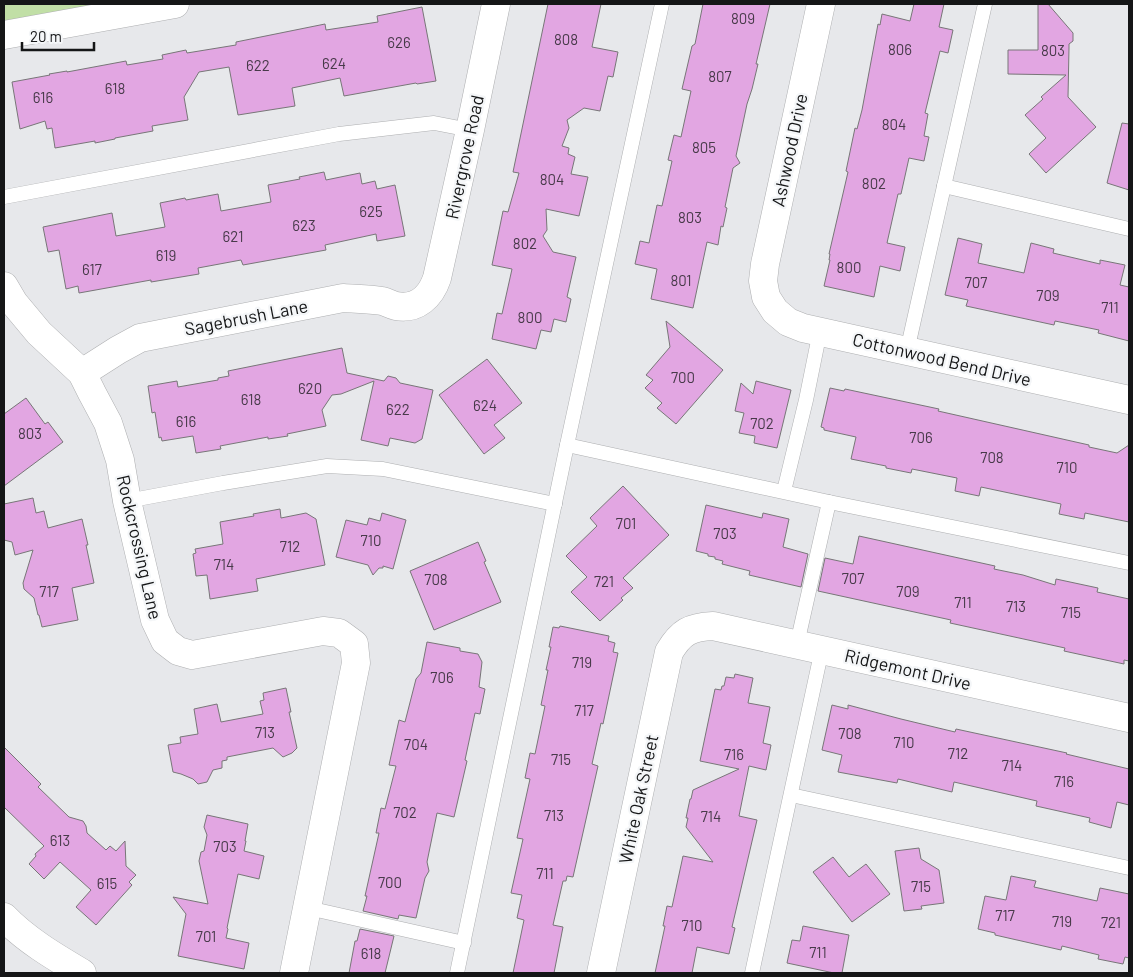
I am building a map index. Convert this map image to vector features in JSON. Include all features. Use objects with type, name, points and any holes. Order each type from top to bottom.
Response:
[{"type":"street","points":[[4,35],[175,4]]},
{"type":"street","name":"Rivergrove Road","points":[[418,304],[433,289],[437,278],[496,4]]},
{"type":"street","name":"Ashwood Drive","points":[[766,297],[763,281],[764,264],[821,4]]},
{"type":"street","name":"Rockcrossing Lane","points":[[4,286],[14,303],[40,333],[82,373],[108,423],[120,460],[127,501],[155,620],[165,641],[178,651],[192,655],[323,631],[339,633],[354,644],[356,663],[294,973]]},
{"type":"street","name":"Cottonwood Bend Drive","points":[[766,297],[775,311],[788,322],[804,328],[1129,400]]},
{"type":"street","name":"Sagebrush Lane","points":[[82,373],[140,338],[343,298],[366,299],[408,307],[418,304]]},
{"type":"street","name":"Ridgemont Drive","points":[[687,631],[700,626],[714,626],[1129,718]]},
{"type":"street","name":"White Oak Street","points":[[601,973],[669,652],[676,640],[687,631]]},
{"type":"street","points":[[6,926],[82,973]]},
{"type":"lane","points":[[457,973],[567,445],[662,4]]},
{"type":"lane","points":[[907,351],[985,4]]},
{"type":"lane","points":[[4,197],[339,134],[434,124],[470,130]]},
{"type":"lane","points":[[944,186],[1129,229]]},
{"type":"lane","points":[[784,491],[820,331]]},
{"type":"lane","points":[[567,445],[829,502],[1129,563]]},
{"type":"lane","points":[[127,501],[327,466],[383,469],[555,504]]},
{"type":"lane","points":[[752,973],[791,795],[829,502]]},
{"type":"lane","points":[[791,795],[1129,868]]},
{"type":"lane","points":[[308,908],[464,943]]},
{"type":"green space","points":[[4,4],[113,4],[4,26]]},
{"type":"building","points":[[548,4],[601,4],[592,47],[618,52],[613,77],[608,76],[600,111],[584,108],[567,120],[569,128],[562,146],[569,148],[568,154],[575,157],[571,174],[588,177],[579,216],[546,209],[547,230],[543,236],[553,252],[576,257],[567,297],[571,299],[566,322],[554,319],[551,332],[541,330],[536,349],[492,339],[497,313],[502,314],[512,269],[492,265],[503,211],[508,212],[519,173],[513,172]]},
{"type":"building","points":[[703,4],[770,4],[736,156],[740,163],[733,168],[725,207],[727,208],[723,227],[721,226],[718,245],[707,242],[693,308],[651,299],[657,269],[635,264],[640,241],[649,243],[657,205],[662,206],[672,161],[668,160],[674,135],[681,137],[691,91],[682,89],[692,46],[695,44]]},
{"type":"building","points":[[914,4],[944,4],[939,27],[953,30],[948,53],[940,51],[925,113],[928,114],[924,136],[929,137],[924,161],[909,158],[901,194],[898,194],[887,243],[905,247],[900,271],[880,266],[874,297],[824,286],[830,260],[829,254],[848,172],[846,171],[855,128],[857,129],[862,110],[878,24],[880,25],[882,14],[910,21]]},
{"type":"building","points":[[1038,4],[1048,4],[1073,33],[1073,41],[1069,44],[1068,97],[1096,127],[1046,173],[1029,154],[1046,138],[1025,115],[1043,99],[1041,97],[1066,75],[1008,74],[1008,50],[1038,50]]},
{"type":"building","points":[[422,7],[436,81],[344,96],[340,78],[292,88],[295,106],[238,115],[229,67],[199,72],[184,97],[188,120],[152,126],[153,131],[95,143],[95,141],[55,148],[52,128],[47,129],[45,121],[20,129],[12,82],[126,61],[127,65],[163,59],[162,55],[186,50],[187,53],[236,45],[236,42],[325,24],[326,30],[378,22],[377,16]]},
{"type":"building","points":[[1122,123],[1129,124],[1129,190],[1107,183]]},
{"type":"building","points":[[324,172],[326,180],[360,173],[362,184],[375,181],[377,189],[395,185],[405,236],[377,241],[376,234],[325,245],[326,250],[243,265],[241,260],[198,268],[199,274],[151,282],[151,280],[79,293],[78,286],[66,289],[59,250],[48,252],[43,227],[112,213],[116,236],[165,227],[160,203],[218,194],[221,211],[271,202],[268,185]]},
{"type":"building","points":[[958,238],[982,244],[978,263],[1024,273],[1031,243],[1054,249],[1053,253],[1100,264],[1100,260],[1125,265],[1120,285],[1129,287],[1129,341],[1098,333],[1099,330],[1055,321],[1054,325],[966,306],[968,300],[945,295]]},
{"type":"building","points":[[666,321],[723,370],[676,424],[657,408],[662,403],[645,388],[653,380],[646,375],[670,347]]},
{"type":"building","points":[[342,348],[347,373],[384,381],[388,376],[396,378],[400,383],[433,390],[422,439],[415,443],[390,438],[388,446],[361,440],[374,381],[341,394],[332,395],[322,410],[326,426],[287,434],[288,436],[268,439],[268,437],[220,446],[221,449],[196,453],[193,436],[162,441],[161,437],[159,438],[155,412],[152,413],[148,386],[177,381],[178,387],[218,380],[218,378],[229,376],[228,371]]},
{"type":"building","points":[[487,359],[522,403],[494,425],[505,438],[484,454],[439,395]]},
{"type":"building","points":[[756,381],[791,390],[777,448],[754,443],[755,436],[739,433],[744,413],[735,411],[741,383],[753,394]]},
{"type":"building","points":[[830,388],[844,391],[845,389],[939,409],[938,411],[1117,453],[1129,445],[1129,522],[1085,513],[1084,519],[1059,514],[1061,504],[981,487],[979,496],[955,491],[957,478],[912,469],[911,473],[851,459],[856,437],[824,430],[821,427]]},
{"type":"building","points":[[26,398],[45,424],[48,422],[63,442],[4,486],[4,414]]},
{"type":"building","points":[[623,486],[669,535],[623,578],[633,588],[600,621],[571,592],[587,577],[566,556],[597,526],[590,518]]},
{"type":"building","points":[[33,498],[36,513],[44,511],[48,528],[82,519],[94,583],[72,588],[78,620],[42,627],[34,598],[24,589],[23,583],[33,550],[15,555],[12,542],[4,540],[4,504]]},
{"type":"building","points":[[706,505],[762,518],[763,513],[789,519],[783,547],[808,554],[801,587],[749,575],[750,571],[722,564],[723,561],[715,559],[715,557],[696,551]]},
{"type":"building","points":[[280,509],[281,518],[306,513],[316,519],[325,565],[256,579],[258,591],[210,599],[207,575],[196,576],[193,554],[196,553],[195,549],[223,544],[220,522]]},
{"type":"building","points":[[382,513],[406,520],[393,569],[383,566],[373,575],[368,565],[336,557],[346,520],[367,525],[369,518],[380,521]]},
{"type":"building","points":[[859,536],[995,566],[994,569],[1023,575],[1055,585],[1056,579],[1098,588],[1097,592],[1129,599],[1129,661],[1124,660],[1124,664],[1064,651],[1065,648],[950,623],[951,620],[818,591],[825,558],[853,564]]},
{"type":"building","points":[[478,542],[486,561],[484,562],[501,602],[434,630],[410,571]]},
{"type":"building","points":[[560,626],[609,636],[608,641],[615,643],[613,652],[618,653],[603,724],[601,723],[592,764],[598,766],[573,877],[567,876],[566,881],[563,881],[553,925],[563,927],[554,973],[513,973],[524,920],[517,918],[522,895],[511,893],[523,839],[517,838],[530,779],[525,778],[530,753],[535,754],[545,706],[541,705],[548,670],[546,670],[553,627],[559,628]]},
{"type":"building","points":[[427,642],[460,648],[460,651],[478,654],[482,662],[479,687],[485,689],[480,714],[475,713],[465,760],[467,761],[454,817],[437,813],[427,862],[429,871],[425,878],[416,918],[399,915],[398,919],[363,911],[379,833],[376,833],[381,808],[385,809],[396,766],[389,765],[399,720],[405,722],[416,679],[421,673]]},
{"type":"building","points":[[735,674],[753,678],[748,703],[770,707],[763,743],[771,745],[766,770],[749,766],[739,816],[757,820],[732,927],[735,928],[729,954],[697,947],[692,973],[655,973],[665,926],[663,926],[667,906],[672,907],[683,856],[713,862],[686,827],[688,818],[686,818],[693,790],[739,769],[700,761],[715,689],[721,690],[726,677],[734,678]]},
{"type":"building","points":[[286,688],[297,748],[292,753],[283,757],[273,748],[227,757],[227,760],[222,761],[222,768],[213,770],[207,782],[198,784],[193,779],[173,772],[168,745],[181,743],[180,737],[198,734],[194,709],[217,704],[221,722],[263,714],[260,701],[264,700],[263,693]]},
{"type":"building","points":[[832,705],[848,709],[848,705],[955,732],[956,729],[1067,753],[1129,769],[1129,805],[1117,802],[1111,828],[1089,822],[1090,818],[1036,806],[1037,801],[954,782],[952,792],[898,779],[897,783],[838,772],[842,755],[822,750]]},
{"type":"building","points":[[4,747],[41,784],[38,787],[69,817],[83,821],[87,833],[106,850],[110,846],[116,851],[125,841],[126,866],[136,875],[129,882],[132,885],[96,925],[76,907],[91,890],[60,862],[44,879],[29,864],[36,856],[35,854],[44,846],[4,807]]},
{"type":"building","points":[[207,815],[248,824],[244,851],[264,856],[259,879],[238,874],[227,928],[226,938],[249,943],[244,969],[178,956],[186,914],[173,897],[208,904],[199,861],[201,852],[204,851],[207,835],[204,827]]},
{"type":"building","points":[[919,848],[921,859],[939,870],[944,903],[921,906],[922,909],[904,911],[895,851]]},
{"type":"building","points":[[833,857],[849,877],[866,864],[890,894],[852,922],[813,872]]},
{"type":"building","points":[[1011,876],[1036,881],[1034,887],[1097,901],[1100,888],[1129,894],[1129,958],[1125,957],[1123,964],[1098,959],[1099,955],[1062,946],[1061,950],[995,935],[995,933],[978,929],[985,896],[1006,900]]},
{"type":"building","points":[[803,926],[849,935],[842,973],[787,963],[792,940],[800,941]]},
{"type":"building","points":[[360,929],[394,936],[385,973],[349,973],[355,941],[357,941]]}]
